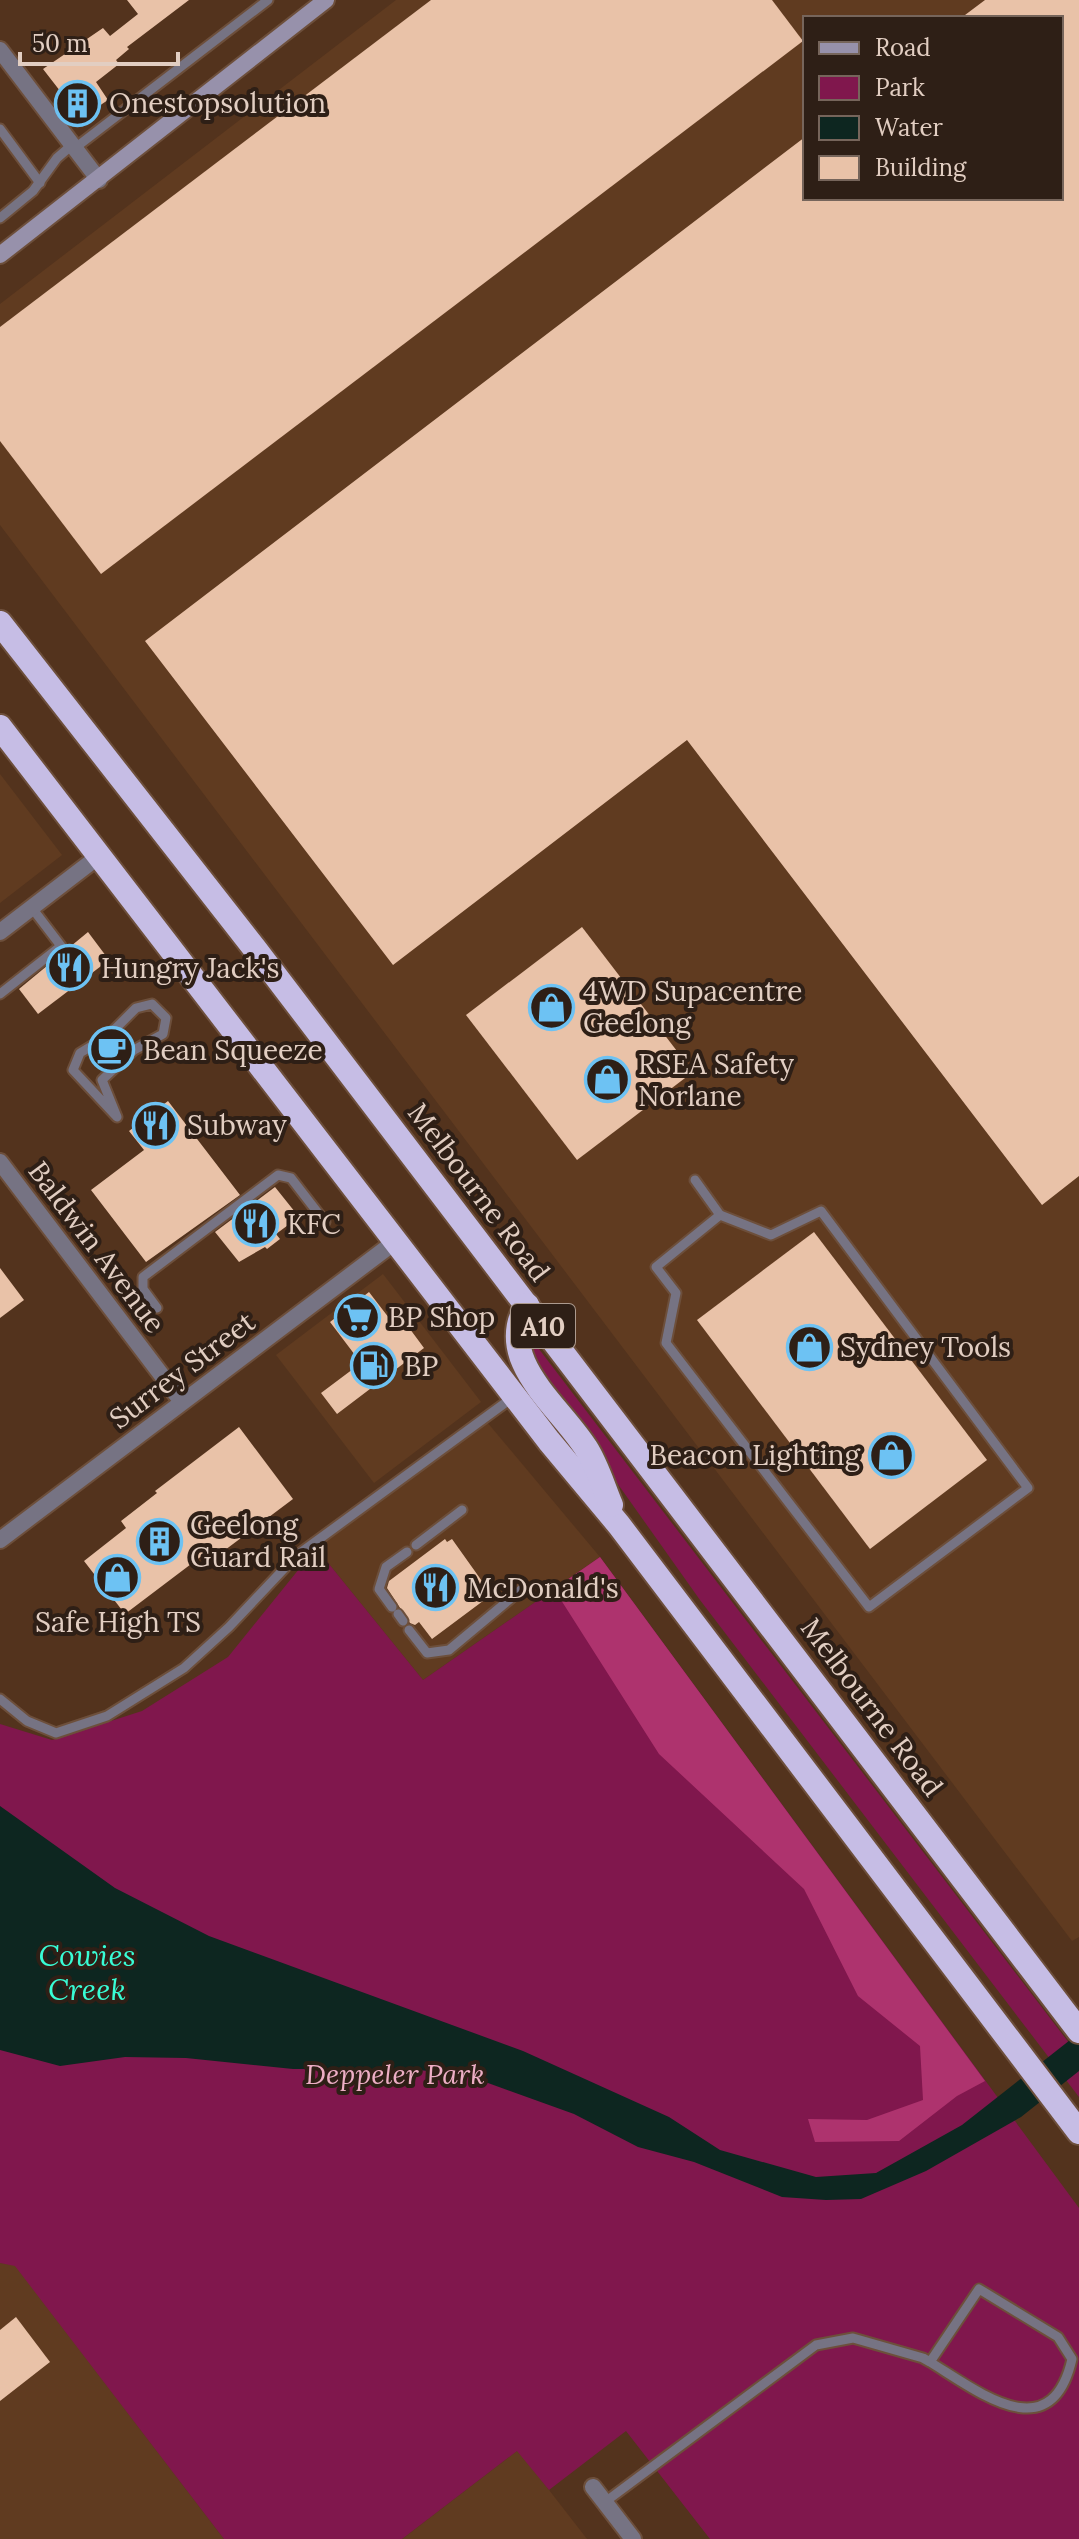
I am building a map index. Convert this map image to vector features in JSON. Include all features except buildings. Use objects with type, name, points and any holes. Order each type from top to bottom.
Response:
[{"type":"highway","name":"Melbourne Road","points":[[0,623],[255,949],[1077,2028]]},
{"type":"highway","name":"A10","points":[[0,727],[515,1396],[619,1525],[1079,2132]]},
{"type":"highway","points":[[527,1305],[516,1322],[519,1354],[586,1447],[619,1525]]},
{"type":"main road","points":[[0,255],[326,0]]},
{"type":"street","points":[[0,50],[99,180]]},
{"type":"street","points":[[0,932],[99,856]]},
{"type":"street","name":"Baldwin Avenue","points":[[0,1162],[182,1402]]},
{"type":"street","name":"Surrey Street","points":[[0,1540],[396,1241]]},
{"type":"street","points":[[593,2487],[633,2539]]},
{"type":"lane","points":[[0,218],[40,183],[57,158],[268,0]]},
{"type":"lane","points":[[0,129],[40,183]]},
{"type":"lane","points":[[0,994],[61,946],[32,908]]},
{"type":"lane","points":[[152,1004],[166,1018],[163,1034],[134,1050],[102,1080],[117,1117],[73,1070],[80,1053],[108,1036],[136,1008],[152,1004]]},
{"type":"lane","points":[[157,1308],[143,1289],[143,1277],[278,1175],[291,1178],[325,1222]]},
{"type":"lane","points":[[695,1180],[720,1215],[771,1235],[821,1211],[1028,1488],[869,1607],[666,1343],[676,1293],[656,1267],[720,1215]]},
{"type":"lane","points":[[0,1699],[27,1721],[56,1733],[107,1716],[145,1695],[184,1668],[229,1627],[296,1556],[515,1396]]},
{"type":"lane","points":[[462,1510],[386,1567],[379,1589],[427,1653],[449,1650],[522,1589]]},
{"type":"lane","points":[[605,2502],[816,2345],[853,2338],[930,2362],[997,2403],[1024,2410],[1047,2403],[1066,2385],[1072,2359],[1058,2337],[979,2289],[930,2362]]},
{"type":"shaded area","points":[[396,0],[1079,0],[1079,1937],[1072,1941],[0,525],[0,304]]},
{"type":"shaded area","points":[[0,774],[62,855],[0,903]]},
{"type":"shaded area","points":[[383,1274],[481,1402],[374,1483],[276,1355]]},
{"type":"shaded area","points":[[487,1422],[600,1557],[423,1680],[316,1548]]},
{"type":"shaded area","points":[[600,1557],[985,2081],[957,2096],[899,2141],[815,2142],[808,2119],[867,2120],[923,2100],[920,2046],[858,1996],[804,1889],[659,1754],[554,1589]]},
{"type":"shaded area","points":[[0,2263],[15,2265],[224,2539],[0,2539]]},
{"type":"shaded area","points":[[518,2450],[587,2539],[402,2539]]},
{"type":"green space","points":[[529,1336],[1079,2056],[1079,2097],[700,1600],[537,1370]]},
{"type":"green space","name":"Deppeler Park","points":[[316,1548],[423,1680],[600,1557],[1079,2208],[1079,2539],[710,2539],[626,2431],[549,2490],[517,2451],[402,2539],[224,2539],[15,2266],[0,2263],[0,1724],[52,1740],[142,1711],[228,1657]]},
{"type":"water","name":"Cowies Creek","points":[[0,1806],[115,1888],[209,1936],[523,2051],[669,2117],[720,2150],[816,2177],[876,2173],[962,2125],[1079,2033],[1079,2071],[1021,2117],[926,2171],[861,2199],[826,2200],[782,2197],[694,2162],[638,2147],[574,2114],[466,2075],[409,2069],[293,2069],[186,2058],[125,2057],[60,2066],[0,2050]]},
{"type":"place","name":"Onestopsolution","points":[[78,103]]},
{"type":"place","name":"Hungry Jack's","points":[[70,968]]},
{"type":"place","name":"4WD Supacentre Geelong","points":[[552,1007]]},
{"type":"place","name":"Bean Squeeze","points":[[112,1050]]},
{"type":"place","name":"RSEA Safety Norlane","points":[[607,1080]]},
{"type":"place","name":"Subway","points":[[156,1125]]},
{"type":"place","name":"KFC","points":[[256,1224]]},
{"type":"place","name":"BP Shop","points":[[357,1317]]},
{"type":"place","name":"Sydney Tools","points":[[809,1347]]},
{"type":"place","name":"BP","points":[[373,1366]]},
{"type":"place","name":"Beacon Lighting","points":[[891,1455]]},
{"type":"place","name":"Geelong Guard Rail","points":[[159,1541]]},
{"type":"place","name":"Safe High TS","points":[[118,1577]]},
{"type":"place","name":"McDonald's","points":[[436,1588]]}]
